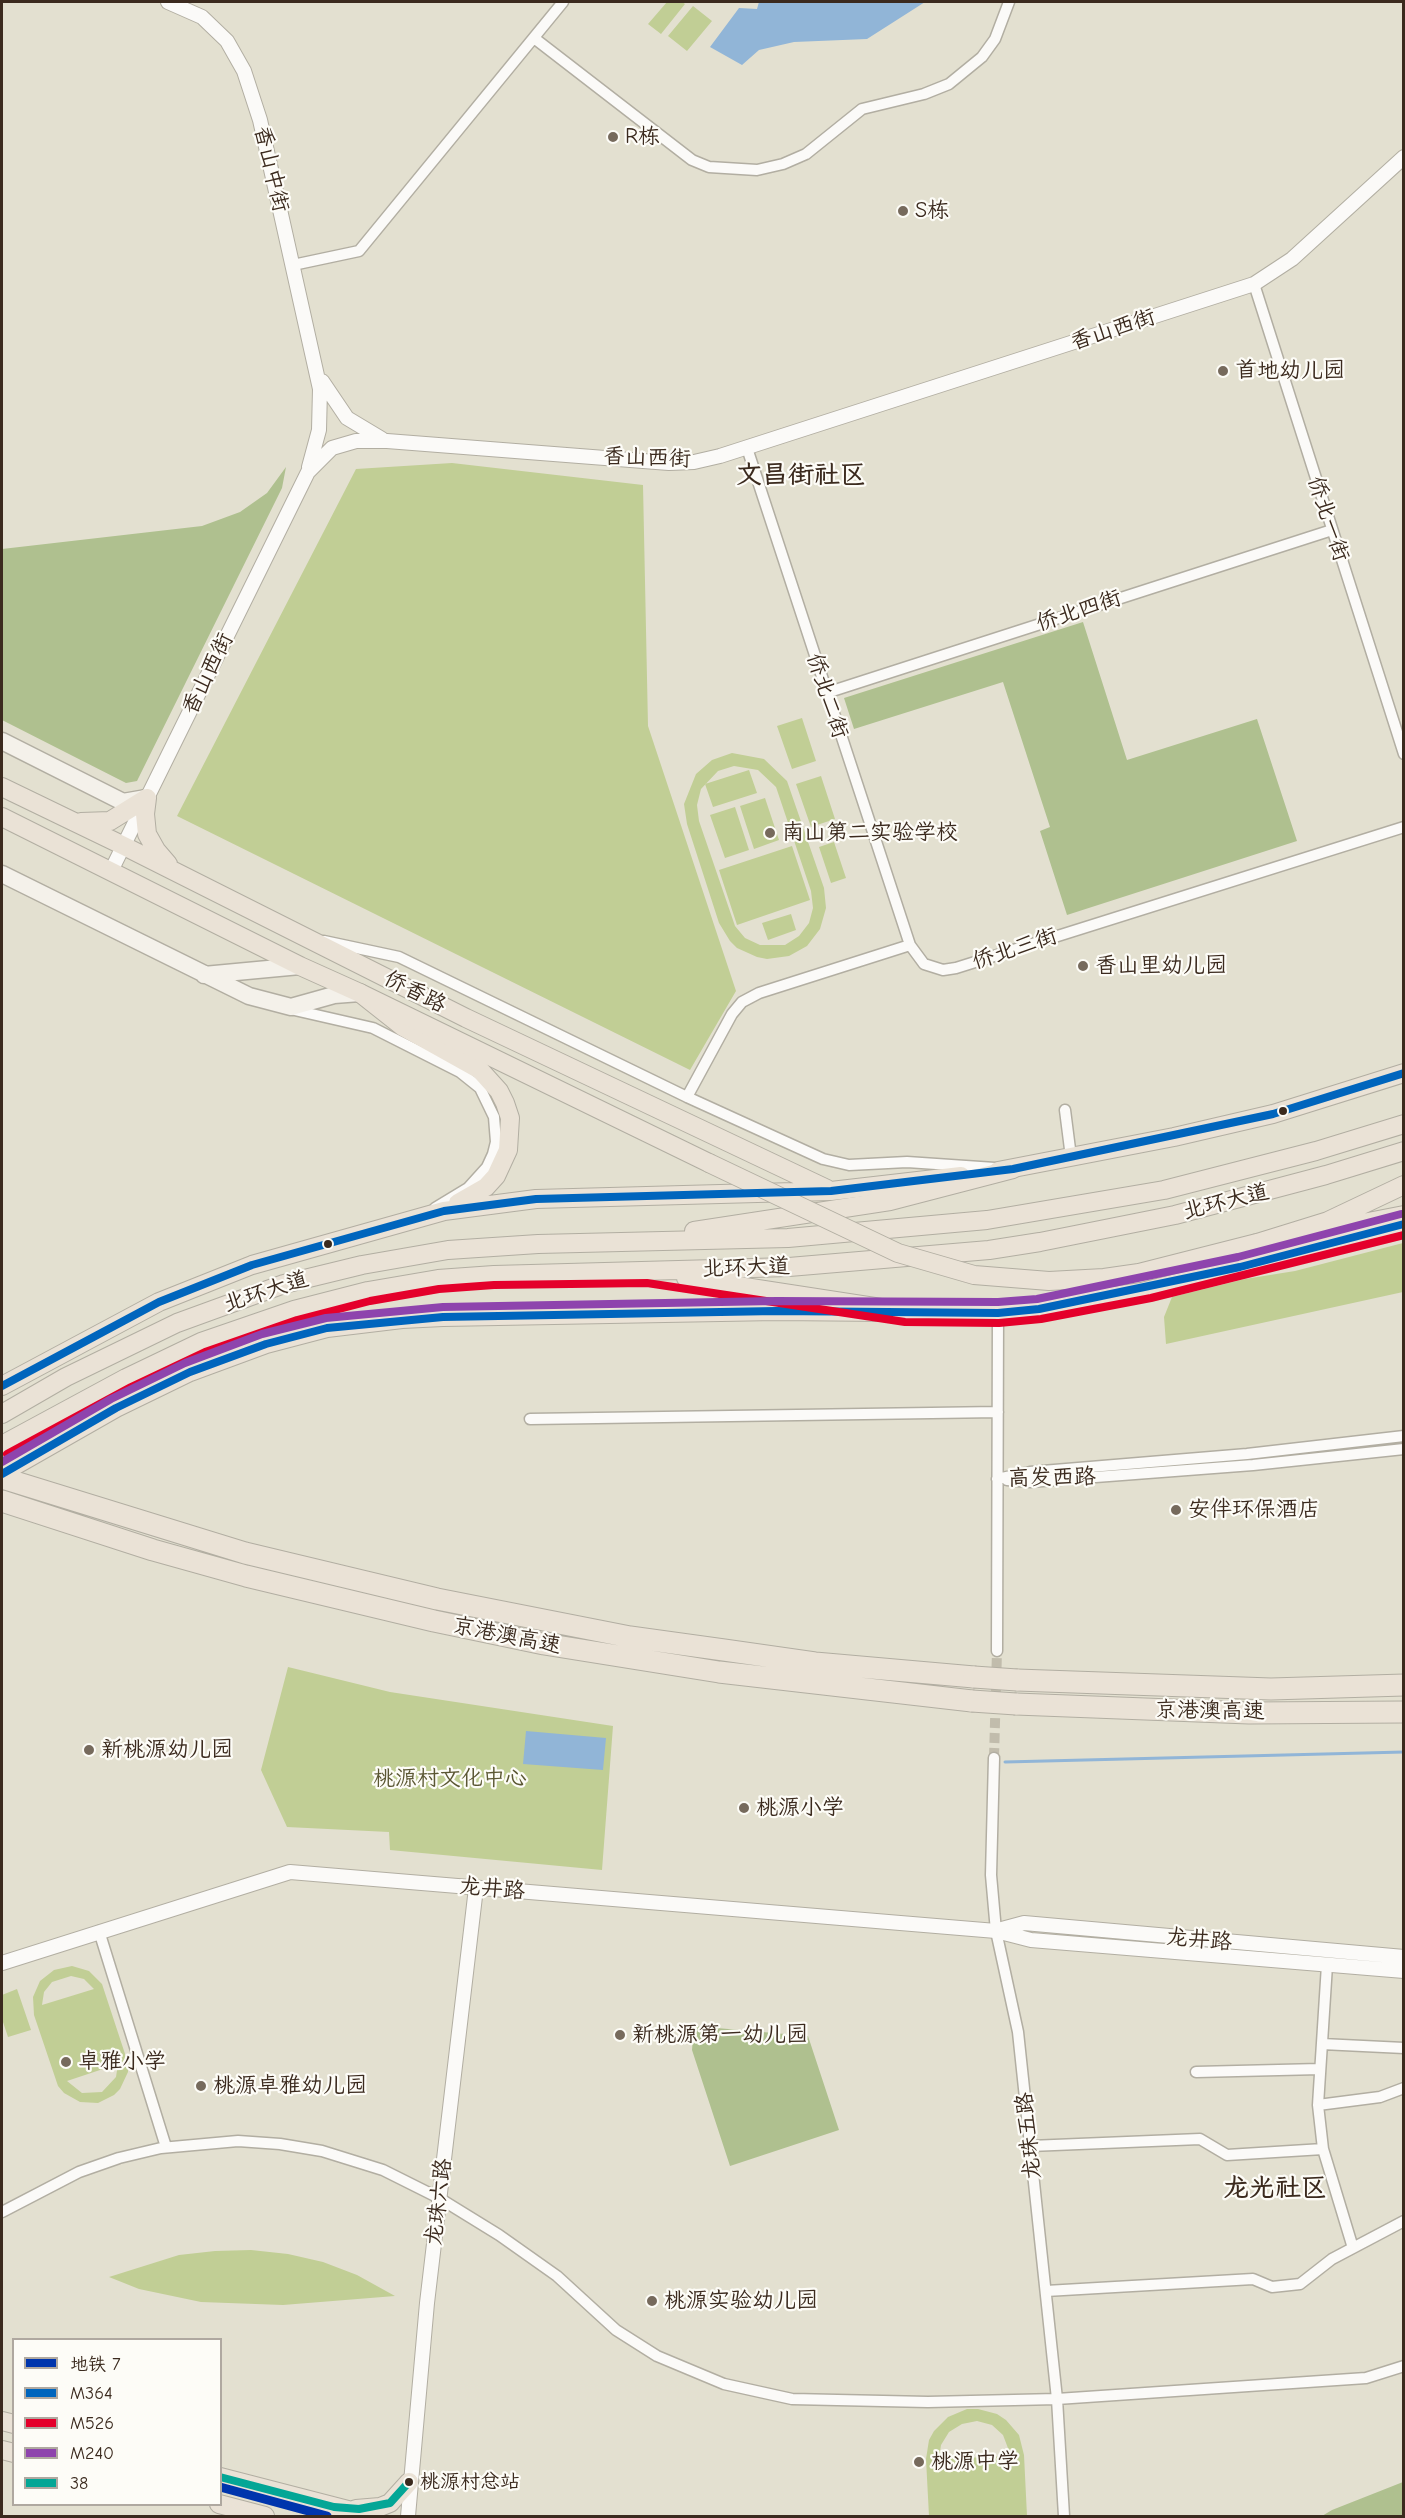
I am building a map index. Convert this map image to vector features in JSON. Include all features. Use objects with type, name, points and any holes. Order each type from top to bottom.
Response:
[{"type":"highway","name":"京港澳高速","points":[[4,1473],[75,1502],[234,1550],[326,1574],[543,1621],[630,1637],[792,1660],[1017,1680],[1271,1689],[1404,1685]]},
{"type":"highway","name":"京港澳高速","points":[[2,1501],[153,1550],[324,1596],[544,1644],[788,1682],[1017,1704],[1249,1713],[1404,1712]]},
{"type":"main road","points":[[2,741],[123,802],[147,798]]},
{"type":"main road","name":"侨香路","points":[[2,787],[466,1018],[831,1191]]},
{"type":"main road","points":[[4,818],[19,796]]},
{"type":"main road","points":[[71,821],[91,824],[110,821],[147,798]]},
{"type":"main road","points":[[147,798],[145,814],[147,834],[156,850],[180,874]]},
{"type":"main road","name":"侨香路","points":[[4,818],[300,966],[360,993]]},
{"type":"main road","points":[[2,874],[249,996],[284,1007],[297,1006],[334,995],[360,993],[898,1253],[974,1275],[1049,1281],[1104,1278],[1138,1273],[1257,1243],[1328,1221],[1404,1185]]},
{"type":"main road","points":[[203,975],[300,966]]},
{"type":"main road","points":[[360,993],[403,1027],[480,1070],[499,1091],[510,1118],[508,1150],[496,1176],[486,1187],[465,1200],[414,1219]]},
{"type":"main road","points":[[635,1241],[890,1202],[1013,1169],[1273,1114],[1404,1073]]},
{"type":"main road","name":"北环大道","points":[[2,1414],[93,1363],[177,1323],[235,1300],[323,1273],[448,1250],[635,1241],[841,1235],[938,1226],[1037,1213],[1164,1190],[1316,1151],[1404,1125]]},
{"type":"main road","name":"北环大道","points":[[2,1445],[126,1378],[201,1342],[294,1310],[368,1291],[438,1279],[494,1275],[648,1272],[901,1259],[1040,1242],[1249,1196],[1404,1151]]},
{"type":"main road","points":[[2,1386],[170,1298],[252,1265],[414,1219],[471,1206],[536,1199],[831,1191],[1013,1169]]},
{"type":"main road","points":[[1257,1243],[1404,1215]]},
{"type":"main road","points":[[4,1473],[116,1408],[190,1372],[266,1344],[336,1327],[402,1319],[443,1317],[776,1311],[998,1313],[1039,1309],[1149,1288],[1404,1224]]},
{"type":"main road","points":[[648,1272],[907,1312]]},
{"type":"main road","points":[[4,1473],[30,1447],[94,1405],[126,1378]]},
{"type":"main road","points":[[222,2478],[371,2517]]},
{"type":"main road","points":[[334,2507],[380,2507],[390,2504],[409,2482]]},
{"type":"main road","points":[[222,2506],[265,2517]]},
{"type":"street","name":"香山中街","points":[[168,2],[191,11],[211,24],[227,40],[240,60],[260,120],[318,372],[321,415],[308,472]]},
{"type":"street","points":[[293,265],[359,251],[563,2]]},
{"type":"street","points":[[534,38],[692,160],[709,167],[757,170],[783,164],[806,154],[861,109],[924,94],[949,84],[982,57],[995,39],[1009,2]]},
{"type":"street","name":"香山西街","points":[[111,871],[308,472],[327,451],[356,441],[387,441],[681,463],[706,460],[1254,284],[1292,259],[1404,156]]},
{"type":"street","name":"侨北一街","points":[[1254,284],[1404,754]]},
{"type":"street","name":"香山中街","points":[[318,372],[327,392],[347,417],[369,434],[387,441]]},
{"type":"street","name":"侨北二街","points":[[747,447],[910,945]]},
{"type":"street","name":"侨北四街","points":[[826,693],[1332,530]]},
{"type":"street","name":"侨北三街","points":[[910,945],[924,964],[943,970],[956,968],[1404,826]]},
{"type":"street","points":[[307,937],[399,957],[687,1097],[836,1163],[849,1165],[907,1162],[939,1166],[1013,1169]]},
{"type":"street","points":[[687,1097],[732,1014],[742,1002],[759,993],[910,945]]},
{"type":"street","points":[[284,1007],[373,1028],[460,1072],[480,1088],[486,1097],[496,1128],[493,1154],[487,1167],[468,1188],[414,1219]]},
{"type":"street","points":[[1065,1110],[1071,1157]]},
{"type":"street","points":[[997,1651],[998,1313]]},
{"type":"street","points":[[530,1419],[998,1412]]},
{"type":"street","name":"高发西路","points":[[997,1479],[1030,1472],[1247,1454],[1404,1436]]},
{"type":"street","name":"高发西路","points":[[997,1479],[1030,1482],[1253,1466],[1404,1449]]},
{"type":"street","name":"龙珠五路","points":[[994,1758],[992,1875],[996,1930],[1018,2032],[1057,2399],[1064,2517]]},
{"type":"street","name":"龙井路","points":[[2,1963],[290,1872],[996,1930],[1031,1940],[1404,1971]]},
{"type":"street","name":"龙珠六路","points":[[408,2517],[409,2482],[439,2198],[476,1888]]},
{"type":"street","name":"龙井路","points":[[996,1930],[1024,1923],[1404,1957]]},
{"type":"street","points":[[99,1931],[166,2147]]},
{"type":"street","points":[[1327,1965],[1318,2105],[1323,2150],[1353,2248]]},
{"type":"street","points":[[1322,2044],[1404,2048]]},
{"type":"street","points":[[1196,2072],[1320,2069]]},
{"type":"street","points":[[1318,2105],[1380,2097],[1404,2088]]},
{"type":"street","points":[[1030,2146],[1200,2139],[1227,2155],[1323,2150]]},
{"type":"street","points":[[2,2212],[79,2172],[119,2158],[166,2147],[238,2141],[301,2147],[342,2156],[383,2170],[439,2198],[499,2235],[557,2276],[616,2330],[636,2344],[679,2367],[724,2384],[792,2399],[928,2402],[1057,2399],[1366,2378],[1404,2366]]},
{"type":"street","points":[[1046,2291],[1253,2279],[1272,2287],[1300,2284],[1332,2259],[1404,2221]]},
{"type":"green space","points":[[667,2],[685,4],[661,34],[648,24]]},
{"type":"green space","points":[[693,6],[712,21],[687,51],[668,36]]},
{"type":"green space","points":[[452,463],[643,485],[648,726],[736,991],[690,1070],[177,816],[356,469]]},
{"type":"green space","points":[[286,467],[282,488],[137,781],[126,783],[2,720],[2,549],[202,526],[240,512],[267,493]]},
{"type":"green space","points":[[1083,622],[1127,760],[1257,719],[1297,841],[1067,915],[1040,831],[1050,827],[1003,682],[854,729],[844,698]]},
{"type":"green space","points":[[802,718],[816,761],[792,769],[777,726]]},
{"type":"green space","points":[[732,753],[764,759],[787,781],[824,888],[826,908],[820,929],[807,946],[789,956],[767,959],[737,948],[719,923],[687,824],[684,804],[696,774],[712,760]],"holes":[[[734,766],[758,770],[776,787],[811,891],[813,908],[809,923],[799,936],[785,945],[760,945],[745,938],[735,926],[699,821],[697,805],[701,789],[718,771]]]},
{"type":"green space","points":[[749,770],[757,793],[713,807],[705,784]]},
{"type":"green space","points":[[821,776],[835,819],[811,827],[796,784]]},
{"type":"green space","points":[[765,798],[779,840],[754,849],[740,806]]},
{"type":"green space","points":[[735,807],[749,850],[725,858],[710,815]]},
{"type":"green space","points":[[834,842],[846,878],[831,883],[819,847]]},
{"type":"green space","points":[[792,846],[810,900],[737,925],[719,870]]},
{"type":"green space","points":[[791,914],[796,930],[768,940],[762,923]]},
{"type":"green space","points":[[1403,1243],[1403,1292],[1166,1344],[1164,1317],[1172,1297],[1245,1279],[1295,1271]]},
{"type":"green space","name":"桃源村文化中心","points":[[288,1667],[390,1692],[613,1726],[602,1870],[390,1850],[389,1832],[287,1827],[261,1770]]},
{"type":"green space","points":[[72,1966],[89,1971],[102,1984],[128,2063],[128,2072],[120,2089],[114,2095],[98,2103],[80,2102],[64,2093],[58,2086],[34,2015],[33,1997],[40,1981],[54,1970]],"holes":[[[71,1976],[84,1979],[94,1989],[42,2005],[44,1992],[52,1982]],[[118,2064],[116,2077],[102,2092],[82,2093],[67,2081]]]},
{"type":"green space","points":[[17,1989],[31,2030],[8,2037],[2,2019],[2,1995]]},
{"type":"green space","points":[[694,2026],[808,2036],[839,2130],[730,2166],[692,2050]]},
{"type":"green space","points":[[251,2250],[288,2254],[323,2262],[357,2275],[395,2296],[283,2305],[201,2302],[139,2289],[109,2277],[179,2255]]},
{"type":"green space","points":[[967,2409],[978,2409],[997,2414],[1006,2420],[1019,2435],[1024,2455],[1027,2516],[929,2516],[926,2459],[929,2440],[934,2431],[948,2417]],"holes":[[[977,2421],[992,2425],[1003,2435],[1011,2456],[939,2459],[941,2445],[949,2432],[962,2424]]]},
{"type":"green space","points":[[1403,2482],[1403,2516],[1322,2516],[1332,2510]]},
{"type":"water","points":[[759,2],[925,2],[867,39],[794,42],[759,50],[742,65],[710,47],[739,8],[757,9]]},
{"type":"water","points":[[526,1731],[606,1738],[603,1770],[523,1764]]},
{"type":"waterway","points":[[1005,1762],[1404,1752]]},
{"type":"tunnel","points":[[994,1758],[997,1651]]},
{"type":"metro line","name":"7","points":[[222,2488],[327,2516]]},
{"type":"transit line","name":"M364","points":[[2,1386],[159,1302],[252,1265],[444,1211],[536,1199],[831,1191],[1013,1169],[1273,1114],[1404,1073]]},
{"type":"transit line","name":"M240","points":[[2,1462],[111,1399],[185,1363],[262,1334],[326,1318],[443,1307],[776,1301],[998,1302],[1037,1299],[1238,1257],[1401,1214]]},
{"type":"transit line","name":"M364","points":[[2,1474],[116,1408],[190,1372],[266,1344],[327,1328],[443,1317],[776,1311],[998,1313],[1039,1309],[1240,1267],[1404,1224]]},
{"type":"transit line","name":"M526","points":[[7,1454],[131,1387],[205,1352],[297,1320],[370,1301],[439,1289],[494,1285],[647,1283],[905,1322],[999,1323],[1041,1319],[1151,1298],[1404,1235]]},
{"type":"transit line","name":"38","points":[[222,2478],[334,2507],[359,2509],[390,2503],[409,2482]]},
{"type":"place","name":"R栋","points":[[613,137]]},
{"type":"place","name":"S栋","points":[[903,211]]},
{"type":"place","name":"首地幼儿园","points":[[1223,371]]},
{"type":"place","name":"南山第二实验学校","points":[[770,833]]},
{"type":"place","name":"香山里幼儿园","points":[[1083,966]]},
{"type":"place","name":"安伴环保酒店","points":[[1176,1510]]},
{"type":"place","name":"新桃源幼儿园","points":[[89,1750]]},
{"type":"place","name":"桃源小学","points":[[744,1808]]},
{"type":"place","name":"新桃源第一幼儿园","points":[[620,2035]]},
{"type":"place","name":"卓雅小学","points":[[66,2062]]},
{"type":"place","name":"桃源卓雅幼儿园","points":[[201,2086]]},
{"type":"place","name":"桃源实验幼儿园","points":[[652,2301]]},
{"type":"place","name":"桃源中学","points":[[919,2462]]},
{"type":"place","name":"桃源村总站","points":[[409,2482]]},
{"type":"district","name":"文昌街社区","points":[[801,476]]},
{"type":"district","name":"龙光社区","points":[[1275,2189]]}]
